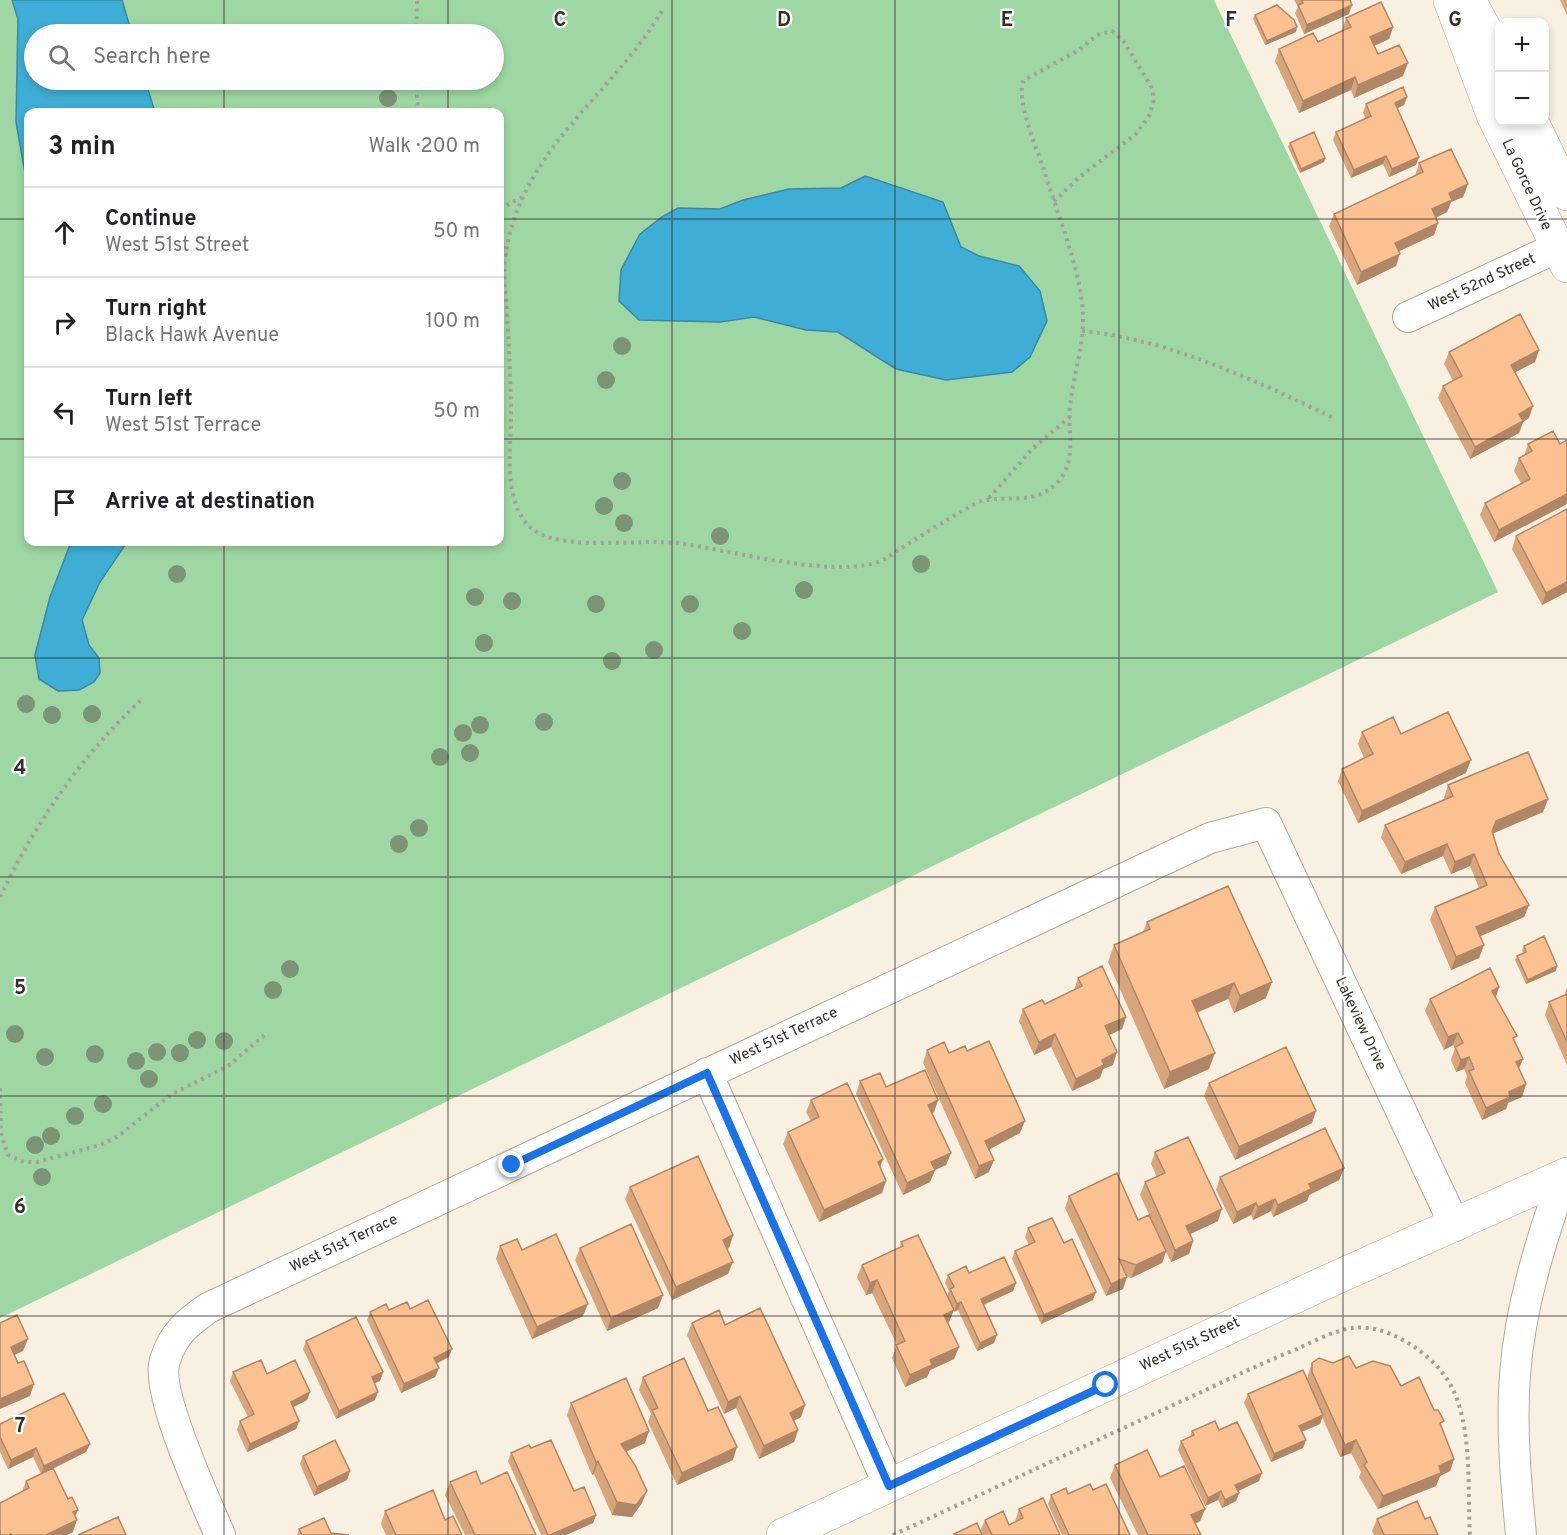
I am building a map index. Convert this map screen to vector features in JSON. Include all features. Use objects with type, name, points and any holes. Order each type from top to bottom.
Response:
[{"type":"street","name":"La Gorce Drive","points":[[1450,0],[1493,116],[1562,257]]},
{"type":"street","points":[[1469,0],[1495,48]]},
{"type":"street","points":[[1534,126],[1567,194]]},
{"type":"street","name":"West 52nd Street","points":[[1408,317],[1562,257]]},
{"type":"street","name":"West 51st Terrace","points":[[220,1535],[185,1453],[168,1399],[164,1362],[177,1331],[208,1308],[1210,838],[1266,823]]},
{"type":"street","name":"Lakeview Drive","points":[[1266,823],[1455,1226]]},
{"type":"street","points":[[707,1073],[889,1486]]},
{"type":"street","points":[[1521,1535],[1517,1491],[1515,1376],[1533,1274],[1565,1175]]},
{"type":"street","name":"West 51st Street","points":[[783,1535],[1311,1289],[1565,1175]]},
{"type":"path","points":[[416,24],[417,0]]},
{"type":"path","points":[[662,11],[649,32],[616,74],[538,166],[523,196],[506,255],[512,484],[522,516],[529,527],[539,534],[572,541],[677,543],[767,558],[856,566],[875,563],[891,556],[958,513],[988,499],[1033,496],[1046,492],[1058,480],[1071,454],[1070,417],[1082,331],[1082,301],[1053,202],[1021,87],[1024,80],[1078,50],[1097,35],[1112,31],[1124,42],[1152,88],[1154,100],[1152,108],[1136,134],[1083,174],[1053,202]]},
{"type":"path","points":[[417,90],[418,108]]},
{"type":"path","points":[[504,207],[523,196]]},
{"type":"path","points":[[504,250],[506,255]]},
{"type":"path","points":[[1082,331],[1130,337],[1161,345],[1289,397],[1334,418]]},
{"type":"path","points":[[988,499],[1033,448],[1070,417]]},
{"type":"path","points":[[0,897],[46,814],[73,774],[110,729],[142,699]]},
{"type":"path","points":[[0,1088],[1,1134],[8,1155],[24,1162],[57,1159],[117,1137],[172,1094],[228,1066],[268,1032]]},
{"type":"path","points":[[893,1535],[1324,1336],[1352,1328],[1377,1330],[1400,1338],[1430,1360],[1445,1376],[1457,1397],[1464,1424],[1470,1535]]},
{"type":"green space","points":[[0,0],[1214,0],[1498,592],[0,1318]]},
{"type":"water","points":[[12,0],[122,0],[129,24],[24,24],[24,90],[148,90],[154,108],[24,108],[24,167],[16,122],[18,19]]},
{"type":"water","points":[[865,176],[943,202],[961,247],[979,256],[1019,266],[1040,291],[1047,321],[1030,357],[1012,372],[946,380],[896,369],[838,332],[806,330],[754,317],[720,322],[639,320],[619,301],[621,270],[640,234],[678,208],[720,209],[743,200],[789,189],[841,188]]},
{"type":"water","points":[[69,546],[124,546],[100,582],[82,620],[89,645],[99,658],[100,673],[94,682],[79,690],[58,691],[39,679],[35,655],[50,597]]},
{"type":"building","points":[[1301,0],[1350,0],[1352,5],[1307,25],[1298,5],[1303,3]]},
{"type":"building","points":[[1381,2],[1393,27],[1370,37],[1378,54],[1399,45],[1408,63],[1358,85],[1355,77],[1303,101],[1279,49],[1313,33],[1318,42],[1351,27],[1346,18]]},
{"type":"building","points":[[1277,5],[1294,20],[1297,27],[1267,41],[1255,15]]},
{"type":"building","points":[[1403,87],[1407,97],[1395,103],[1419,157],[1392,169],[1386,156],[1354,170],[1336,132],[1371,116],[1366,104]]},
{"type":"building","points":[[1314,132],[1325,158],[1301,169],[1290,143]]},
{"type":"building","points":[[1451,149],[1468,184],[1449,193],[1452,200],[1432,209],[1438,223],[1395,243],[1400,254],[1361,272],[1334,214],[1423,172],[1419,163]]},
{"type":"building","points":[[1520,314],[1539,350],[1511,365],[1533,406],[1519,414],[1523,421],[1475,447],[1443,386],[1462,376],[1449,352]]},
{"type":"building","points":[[1553,431],[1560,444],[1567,440],[1567,494],[1499,530],[1485,503],[1530,479],[1519,458],[1532,451],[1528,444]]},
{"type":"building","points":[[1567,509],[1567,582],[1546,593],[1516,536]]},
{"type":"building","points":[[1448,712],[1471,760],[1362,811],[1342,769],[1373,754],[1362,732],[1393,717],[1401,734]]},
{"type":"building","points":[[1528,752],[1548,799],[1496,821],[1492,831],[1499,854],[1529,905],[1476,927],[1484,945],[1456,957],[1435,907],[1487,885],[1474,854],[1455,862],[1447,844],[1405,862],[1385,825],[1453,796],[1448,785]]},
{"type":"building","points":[[1228,886],[1272,982],[1240,996],[1234,983],[1192,1001],[1215,1053],[1170,1072],[1114,945],[1150,929],[1147,922]]},
{"type":"building","points":[[1544,936],[1557,966],[1528,980],[1517,956],[1526,952],[1524,946]]},
{"type":"building","points":[[1102,966],[1126,1017],[1105,1026],[1117,1052],[1102,1060],[1104,1065],[1076,1079],[1055,1034],[1039,1042],[1023,1009],[1042,1000],[1045,1004],[1082,986],[1078,978]]},
{"type":"building","points":[[1490,968],[1499,987],[1492,991],[1517,1036],[1513,1038],[1523,1059],[1516,1062],[1526,1084],[1509,1092],[1510,1097],[1486,1108],[1469,1071],[1474,1069],[1469,1057],[1461,1060],[1455,1047],[1463,1043],[1458,1033],[1448,1037],[1430,999]]},
{"type":"building","points":[[1567,994],[1567,1042],[1549,1002]]},
{"type":"building","points":[[989,1041],[1025,1121],[985,1141],[994,1160],[979,1166],[927,1050],[944,1042],[949,1053],[965,1046],[967,1051]]},
{"type":"building","points":[[1286,1047],[1316,1111],[1239,1147],[1209,1083]]},
{"type":"building","points":[[925,1070],[938,1100],[928,1105],[951,1153],[931,1162],[935,1170],[907,1183],[860,1081],[880,1073],[886,1087]]},
{"type":"building","points":[[847,1083],[883,1159],[878,1162],[886,1181],[824,1210],[788,1132],[819,1117],[811,1100]]},
{"type":"building","points":[[1325,1128],[1344,1168],[1309,1184],[1311,1189],[1278,1205],[1275,1199],[1258,1207],[1256,1203],[1237,1212],[1220,1177]]},
{"type":"building","points":[[1188,1137],[1222,1209],[1186,1226],[1193,1241],[1175,1250],[1145,1182],[1165,1173],[1155,1152]]},
{"type":"building","points":[[698,1156],[733,1235],[723,1240],[733,1262],[676,1287],[630,1187]]},
{"type":"building","points":[[1117,1173],[1138,1220],[1149,1215],[1166,1251],[1136,1265],[1119,1259],[1127,1277],[1111,1284],[1069,1196]]},
{"type":"building","points":[[1052,1218],[1064,1243],[1072,1239],[1096,1292],[1044,1315],[1015,1251],[1035,1242],[1028,1228]]},
{"type":"building","points":[[631,1224],[663,1295],[611,1318],[580,1248]]},
{"type":"building","points":[[556,1234],[588,1304],[537,1327],[500,1246],[517,1239],[522,1250]]},
{"type":"building","points":[[918,1235],[954,1310],[944,1315],[959,1347],[930,1360],[932,1365],[910,1375],[896,1345],[905,1341],[877,1280],[870,1283],[862,1265],[903,1246],[901,1242]]},
{"type":"building","points":[[1004,1257],[1016,1283],[981,1299],[997,1335],[980,1343],[961,1302],[957,1304],[950,1289],[954,1287],[948,1275],[966,1266],[969,1273]]},
{"type":"building","points":[[428,1300],[452,1349],[434,1358],[439,1368],[404,1384],[370,1312],[386,1304],[389,1310],[407,1302],[410,1309]]},
{"type":"building","points":[[760,1308],[805,1405],[790,1413],[798,1430],[764,1446],[740,1396],[728,1402],[692,1323],[719,1310],[725,1325]]},
{"type":"building","points":[[17,1315],[28,1339],[11,1347],[18,1363],[24,1361],[34,1384],[0,1399],[0,1323]]},
{"type":"building","points":[[356,1317],[383,1372],[372,1377],[378,1392],[339,1411],[306,1341]]},
{"type":"building","points":[[1349,1356],[1356,1368],[1373,1361],[1390,1366],[1401,1386],[1419,1377],[1434,1410],[1438,1410],[1444,1421],[1440,1423],[1454,1459],[1439,1466],[1441,1473],[1383,1496],[1364,1465],[1367,1462],[1356,1440],[1345,1445],[1312,1372],[1312,1363],[1319,1358],[1333,1363]]},
{"type":"building","points":[[684,1358],[708,1411],[718,1407],[737,1447],[682,1473],[652,1410],[658,1408],[643,1377]]},
{"type":"building","points":[[261,1360],[267,1374],[295,1360],[310,1392],[291,1402],[299,1421],[250,1444],[240,1421],[254,1414],[233,1372]]},
{"type":"building","points":[[1303,1370],[1323,1415],[1299,1426],[1306,1440],[1274,1454],[1248,1394]]},
{"type":"building","points":[[626,1378],[649,1431],[621,1444],[635,1465],[647,1491],[636,1505],[617,1502],[598,1461],[596,1462],[571,1403]]},
{"type":"building","points":[[64,1393],[90,1444],[44,1466],[36,1448],[11,1460],[0,1437],[0,1424]]},
{"type":"building","points":[[1215,1421],[1219,1430],[1237,1422],[1262,1473],[1235,1485],[1239,1493],[1225,1500],[1221,1491],[1208,1498],[1181,1441],[1194,1435],[1192,1431]]},
{"type":"building","points":[[335,1440],[350,1471],[317,1487],[303,1456]]},
{"type":"building","points":[[551,1440],[574,1491],[584,1487],[596,1515],[548,1535],[511,1453],[529,1445],[531,1448]]},
{"type":"building","points":[[1147,1450],[1160,1477],[1184,1466],[1205,1509],[1191,1515],[1201,1535],[1148,1535],[1115,1465]]},
{"type":"building","points":[[53,1468],[68,1499],[72,1497],[78,1510],[73,1512],[77,1520],[46,1535],[0,1535],[0,1503],[29,1488],[26,1481]]},
{"type":"building","points":[[476,1471],[481,1484],[507,1472],[536,1535],[475,1535],[450,1482]]},
{"type":"building","points":[[1090,1484],[1093,1490],[1106,1484],[1130,1535],[1069,1535],[1051,1495],[1066,1488],[1068,1494]]},
{"type":"building","points":[[433,1490],[445,1520],[453,1516],[462,1535],[396,1535],[385,1511]]},
{"type":"building","points":[[1043,1498],[1060,1535],[992,1535],[985,1520],[1003,1511],[1009,1525],[1023,1518],[1019,1509]]},
{"type":"building","points":[[1417,1501],[1425,1519],[1430,1517],[1438,1535],[1384,1535],[1377,1519]]},
{"type":"building","points":[[118,1517],[126,1535],[78,1535]]},
{"type":"building","points":[[324,1518],[331,1533],[349,1535],[302,1535],[299,1529]]},
{"type":"building","points":[[977,1523],[982,1535],[954,1534]]},
{"type":"route","points":[[512,1165],[707,1073],[889,1486],[1106,1385]]}]
